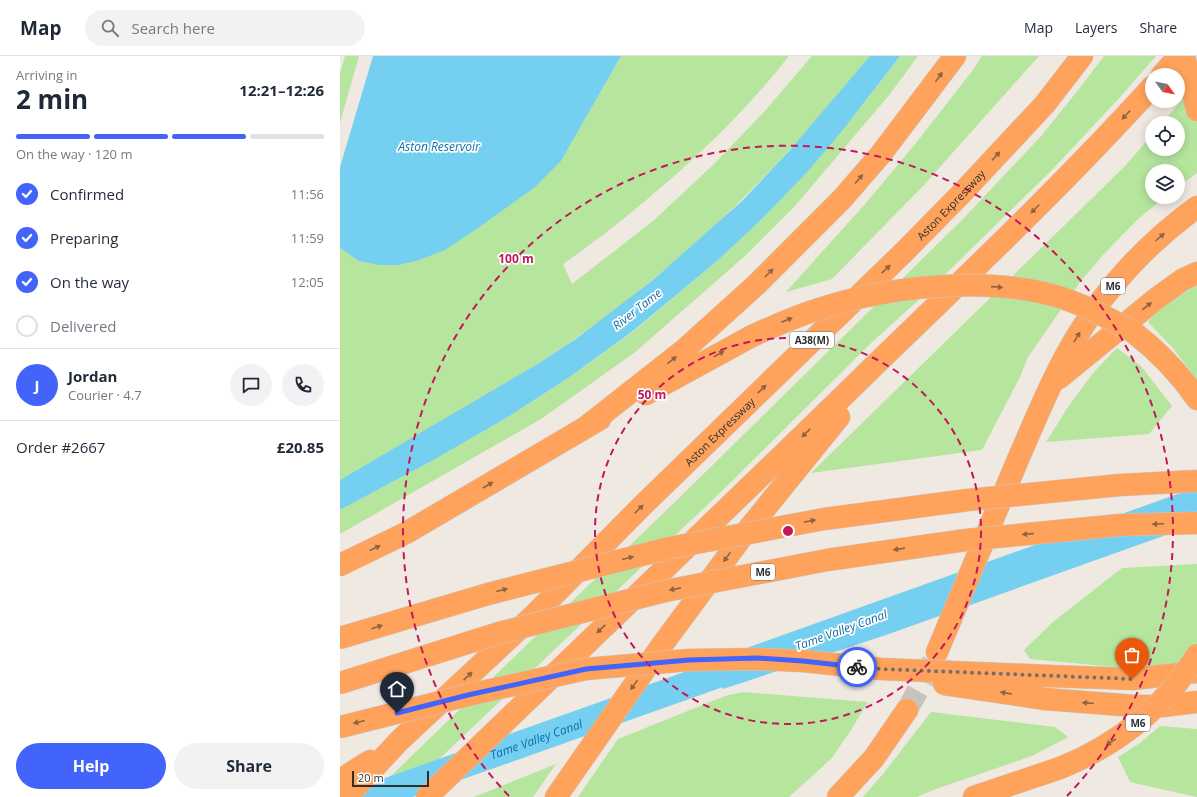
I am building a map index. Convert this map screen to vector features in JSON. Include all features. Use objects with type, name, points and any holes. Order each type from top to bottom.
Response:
[{"type":"highway","points":[[586,426],[684,350],[756,285],[842,199],[881,154],[955,56]]},
{"type":"highway","name":"Aston Expressway","points":[[347,797],[399,741],[532,616],[646,502],[904,252],[961,194],[1044,104],[1082,56]]},
{"type":"highway","points":[[1168,68],[1179,56]]},
{"type":"highway","points":[[1184,56],[1197,110]]},
{"type":"highway","points":[[427,797],[754,484],[935,308],[1070,174],[1145,94]]},
{"type":"highway","name":"M6","points":[[937,652],[1001,499],[1052,383],[1081,329],[1118,280],[1139,257],[1161,236],[1197,207]]},
{"type":"highway","name":"M6","points":[[1052,383],[1156,298],[1182,280],[1197,273]]},
{"type":"highway","points":[[340,565],[406,533],[586,426],[752,336],[796,316],[819,308],[866,296],[914,289],[953,286],[990,286],[1026,290],[1056,296],[1093,311],[1133,332],[1154,349],[1178,374],[1197,399]]},
{"type":"highway","points":[[556,797],[658,651],[728,556],[856,397],[935,308]]},
{"type":"highway","points":[[340,638],[488,594],[669,548],[816,520],[968,500],[1120,485],[1197,481]]},
{"type":"highway","name":"M6","points":[[340,683],[507,631],[665,591],[820,561],[974,539],[1120,525],[1197,522]]},
{"type":"highway","name":"M6","points":[[974,797],[1071,764],[1113,741],[1138,724],[1155,708],[1176,686],[1197,655]]},
{"type":"highway","name":"M6","points":[[340,727],[468,695],[586,669],[689,660],[758,658],[881,669],[1132,679],[1197,672]]},
{"type":"highway","name":"M6","points":[[881,669],[940,683],[1044,699],[1135,706],[1163,706],[1197,702]]},
{"type":"highway","points":[[838,797],[874,758],[907,710]]},
{"type":"highway","name":"A38(M)","points":[[340,780],[399,741]]},
{"type":"green space","points":[[345,56],[359,56],[340,123],[340,73]]},
{"type":"green space","points":[[621,56],[789,56],[725,129],[696,156],[624,218],[563,264],[572,284],[653,221],[712,166],[763,113],[812,56],[870,56],[815,122],[760,181],[702,237],[641,289],[576,338],[519,376],[460,412],[340,480],[340,248],[360,261],[561,161]]},
{"type":"green space","points":[[900,56],[918,56],[890,94],[795,206],[746,255],[634,353],[541,419],[340,534],[340,510],[437,458],[508,417],[571,376],[634,331],[717,261],[763,218],[854,116]]},
{"type":"green space","points":[[982,56],[1039,56],[924,185],[832,279],[786,292],[866,203],[916,143]]},
{"type":"green space","points":[[1104,56],[1156,56],[1052,170],[924,295],[870,344],[723,490],[399,797],[369,797],[677,500],[963,219],[1042,135]]},
{"type":"green space","points":[[1197,83],[1197,173],[1185,182],[1185,164],[1145,164],[1145,204],[1156,204],[1137,220],[1103,255],[1080,282],[1028,357],[1020,377],[982,450],[811,473],[1124,167],[1145,143],[1145,156],[1185,156],[1185,116],[1168,116],[1175,108],[1185,108],[1185,97]]},
{"type":"green space","points":[[1197,285],[1197,380],[1172,347],[1148,322],[1160,307]]},
{"type":"green space","points":[[1117,348],[1141,366],[1172,406],[1149,434],[1046,442],[1068,407],[1093,373]]},
{"type":"green space","points":[[1197,564],[1197,662],[1136,669],[1030,659],[1024,650],[1053,622],[1122,568]]},
{"type":"green space","points":[[743,692],[868,702],[831,759],[789,797],[578,797],[618,739],[725,696]]},
{"type":"green space","points":[[931,712],[1055,727],[1068,737],[1032,756],[917,797],[863,797],[883,774]]},
{"type":"green space","points":[[1160,726],[1197,729],[1197,797],[1130,782],[1118,757],[1140,743]]},
{"type":"green space","points":[[556,764],[533,797],[474,797]]},
{"type":"water","name":"Aston Reservoir","points":[[373,56],[621,56],[561,161],[535,187],[445,250],[419,260],[398,265],[379,265],[359,261],[340,248],[340,167]]},
{"type":"water","name":"River Tame","points":[[870,56],[900,56],[846,126],[809,170],[763,218],[717,261],[633,331],[571,376],[508,417],[437,458],[340,510],[340,480],[536,365],[577,338],[653,280],[743,200],[790,150]]},
{"type":"water","points":[[1197,487],[1197,524],[886,635],[723,689],[713,660]]},
{"type":"waterway","name":"Tame Valley Canal","points":[[372,797],[753,662]]},
{"type":"tunnel","points":[[907,710],[936,655]]},
{"type":"way so far","points":[[857,667],[1132,679]]},
{"type":"route","points":[[397,713],[468,695],[586,669],[689,660],[758,658],[857,667]]}]
